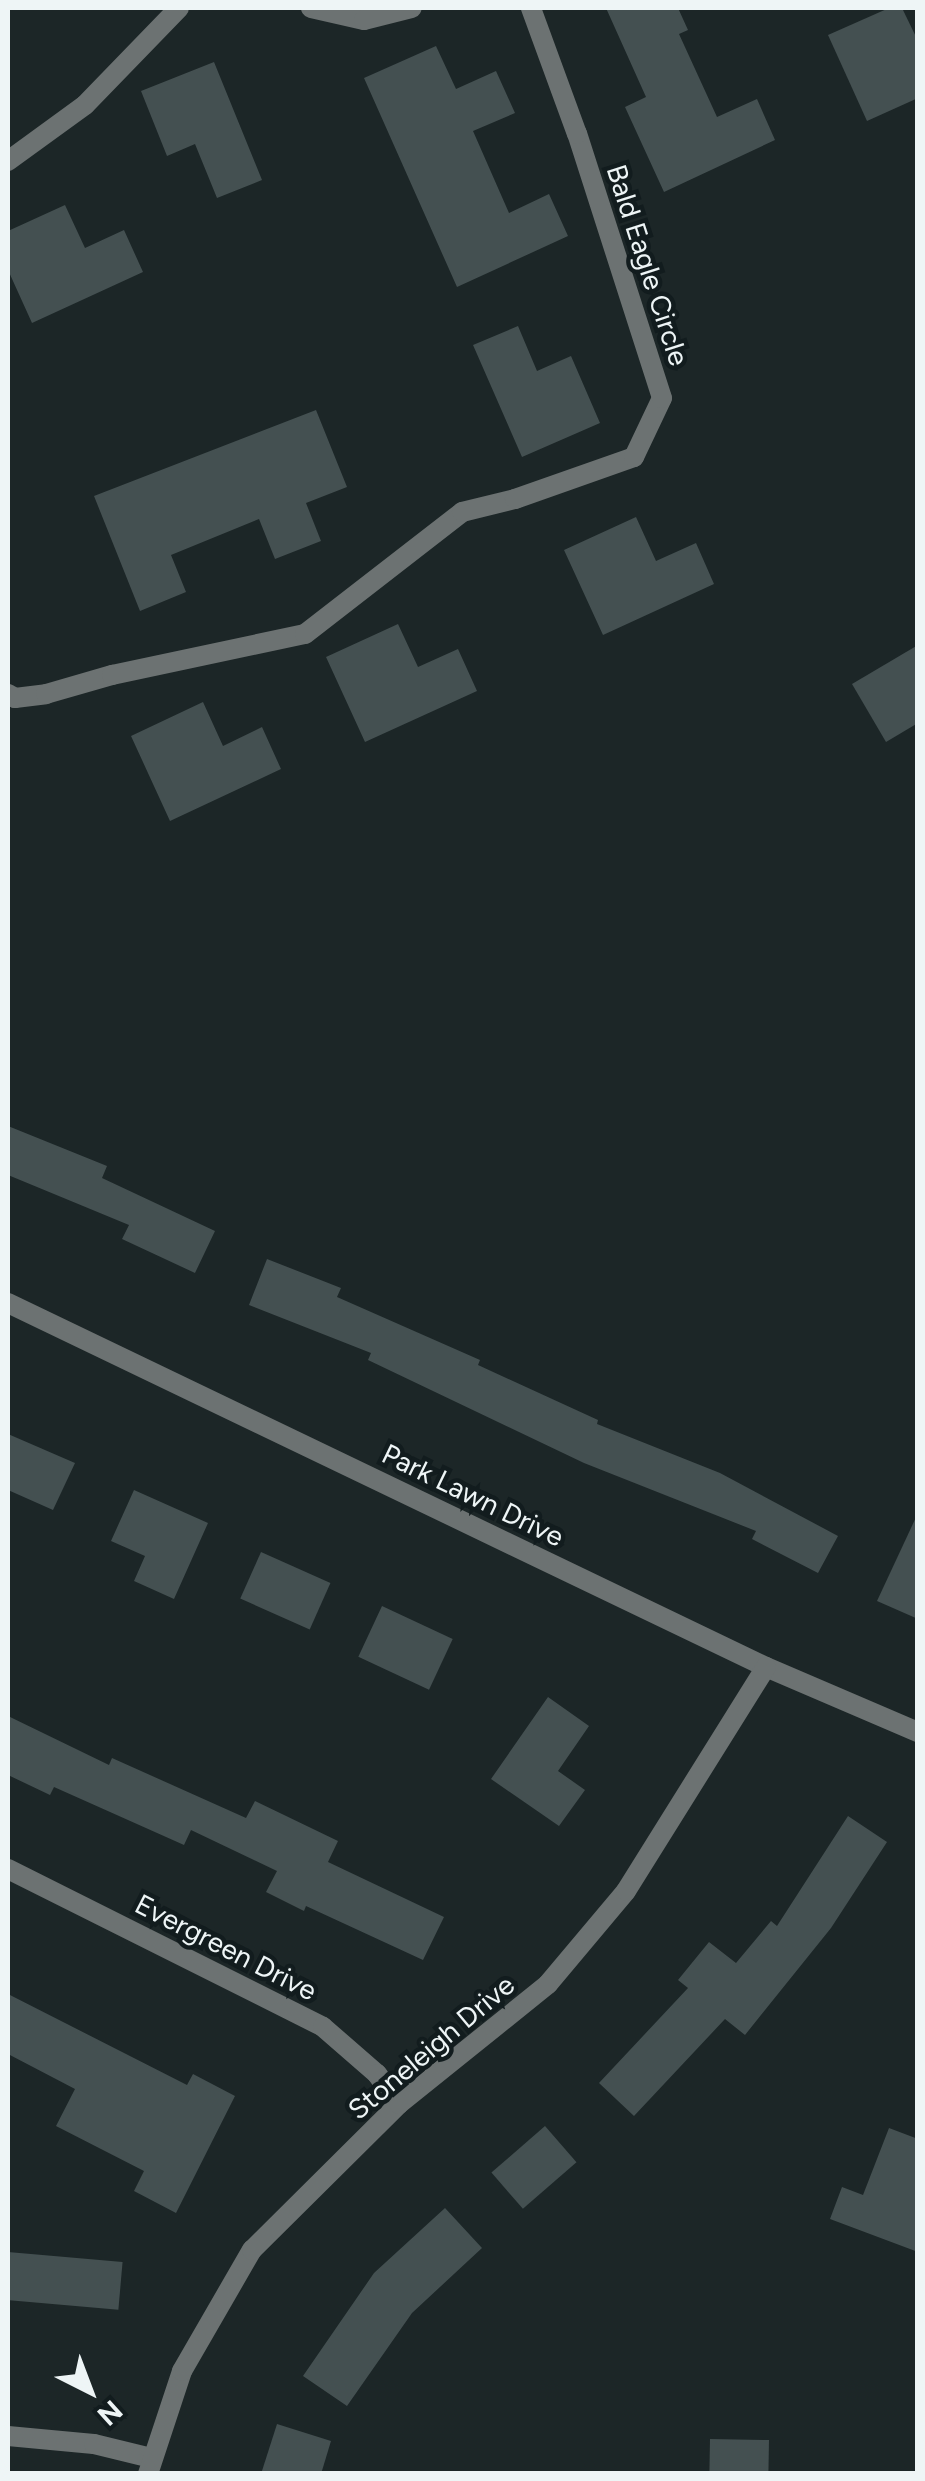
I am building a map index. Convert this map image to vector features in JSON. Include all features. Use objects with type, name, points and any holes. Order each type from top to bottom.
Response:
[{"type":"street","points":[[8,160],[85,105],[178,8]]},
{"type":"street","points":[[310,8],[364,20],[412,8]]},
{"type":"street","name":"Bald Eagle Circle","points":[[8,694],[15,698],[46,694],[305,634],[462,512],[515,500],[634,457],[662,398],[578,134],[531,8]]},
{"type":"street","name":"Park Lawn Drive","points":[[8,1303],[766,1666],[918,1732]]},
{"type":"street","name":"Stoneleigh Drive","points":[[150,2466],[189,2357],[252,2250],[399,2104],[548,1984],[626,1891],[766,1666]]},
{"type":"street","name":"Evergreen Drive","points":[[8,1870],[324,2027],[377,2074],[399,2104]]},
{"type":"street","points":[[8,2436],[78,2442],[150,2466]]},
{"type":"building","points":[[606,8],[678,8],[688,30],[679,34],[717,117],[757,99],[775,140],[664,192],[625,107],[646,97]]},
{"type":"building","points":[[889,8],[902,8],[918,41],[918,98],[867,121],[828,35]]},
{"type":"building","points":[[436,46],[456,89],[496,71],[515,113],[473,131],[509,213],[549,194],[568,236],[457,287],[364,78]]},
{"type":"building","points":[[214,62],[262,180],[217,198],[195,144],[167,156],[141,91]]},
{"type":"building","points":[[65,205],[85,248],[124,230],[143,272],[32,323],[8,270],[8,231]]},
{"type":"building","points":[[518,326],[537,371],[571,356],[600,423],[522,457],[473,345]]},
{"type":"building","points":[[316,410],[347,487],[306,503],[321,541],[275,559],[259,519],[171,555],[186,592],[140,611],[94,496]]},
{"type":"building","points":[[636,517],[656,561],[696,543],[714,584],[603,635],[564,550]]},
{"type":"building","points":[[398,624],[418,667],[458,649],[477,691],[365,742],[326,657]]},
{"type":"building","points":[[918,645],[918,723],[886,742],[852,684]]},
{"type":"building","points":[[203,702],[223,746],[262,727],[281,769],[170,821],[131,736]]},
{"type":"building","points":[[8,1126],[107,1166],[102,1178],[215,1231],[195,1273],[122,1239],[129,1225],[8,1175]]},
{"type":"building","points":[[267,1259],[341,1288],[337,1297],[480,1360],[478,1365],[598,1420],[597,1424],[720,1473],[838,1536],[818,1573],[752,1539],[756,1531],[584,1463],[368,1360],[371,1353],[249,1305]]},
{"type":"building","points":[[8,1434],[75,1463],[53,1510],[8,1490]]},
{"type":"building","points":[[134,1490],[208,1523],[174,1599],[134,1581],[145,1556],[111,1541]]},
{"type":"building","points":[[918,1513],[918,1619],[877,1601]]},
{"type":"building","points":[[261,1552],[330,1583],[310,1630],[240,1599]]},
{"type":"building","points":[[382,1606],[453,1639],[429,1690],[358,1657]]},
{"type":"building","points":[[548,1697],[589,1726],[558,1771],[585,1790],[559,1826],[491,1779]]},
{"type":"building","points":[[8,1716],[109,1765],[112,1758],[246,1818],[255,1801],[338,1841],[328,1862],[444,1917],[423,1960],[306,1906],[304,1911],[266,1892],[277,1871],[191,1830],[184,1845],[54,1787],[50,1795],[8,1775]]},
{"type":"building","points":[[848,1816],[887,1842],[831,1928],[745,2035],[725,2019],[634,2116],[599,2083],[688,1988],[678,1980],[709,1942],[736,1963],[771,1921],[777,1926]]},
{"type":"building","points":[[8,1994],[187,2085],[193,2074],[235,2096],[176,2213],[134,2191],[144,2171],[56,2126],[75,2089],[8,2054]]},
{"type":"building","points":[[545,2126],[576,2162],[523,2209],[491,2173]]},
{"type":"building","points":[[889,2128],[918,2139],[918,2252],[830,2219],[842,2187],[863,2195]]},
{"type":"building","points":[[445,2208],[482,2248],[412,2313],[347,2406],[303,2376],[374,2273]]},
{"type":"building","points":[[8,2252],[123,2262],[118,2310],[8,2300]]},
{"type":"building","points":[[277,2424],[331,2441],[321,2474],[261,2474]]},
{"type":"building","points":[[710,2439],[769,2440],[768,2474],[709,2474]]}]
